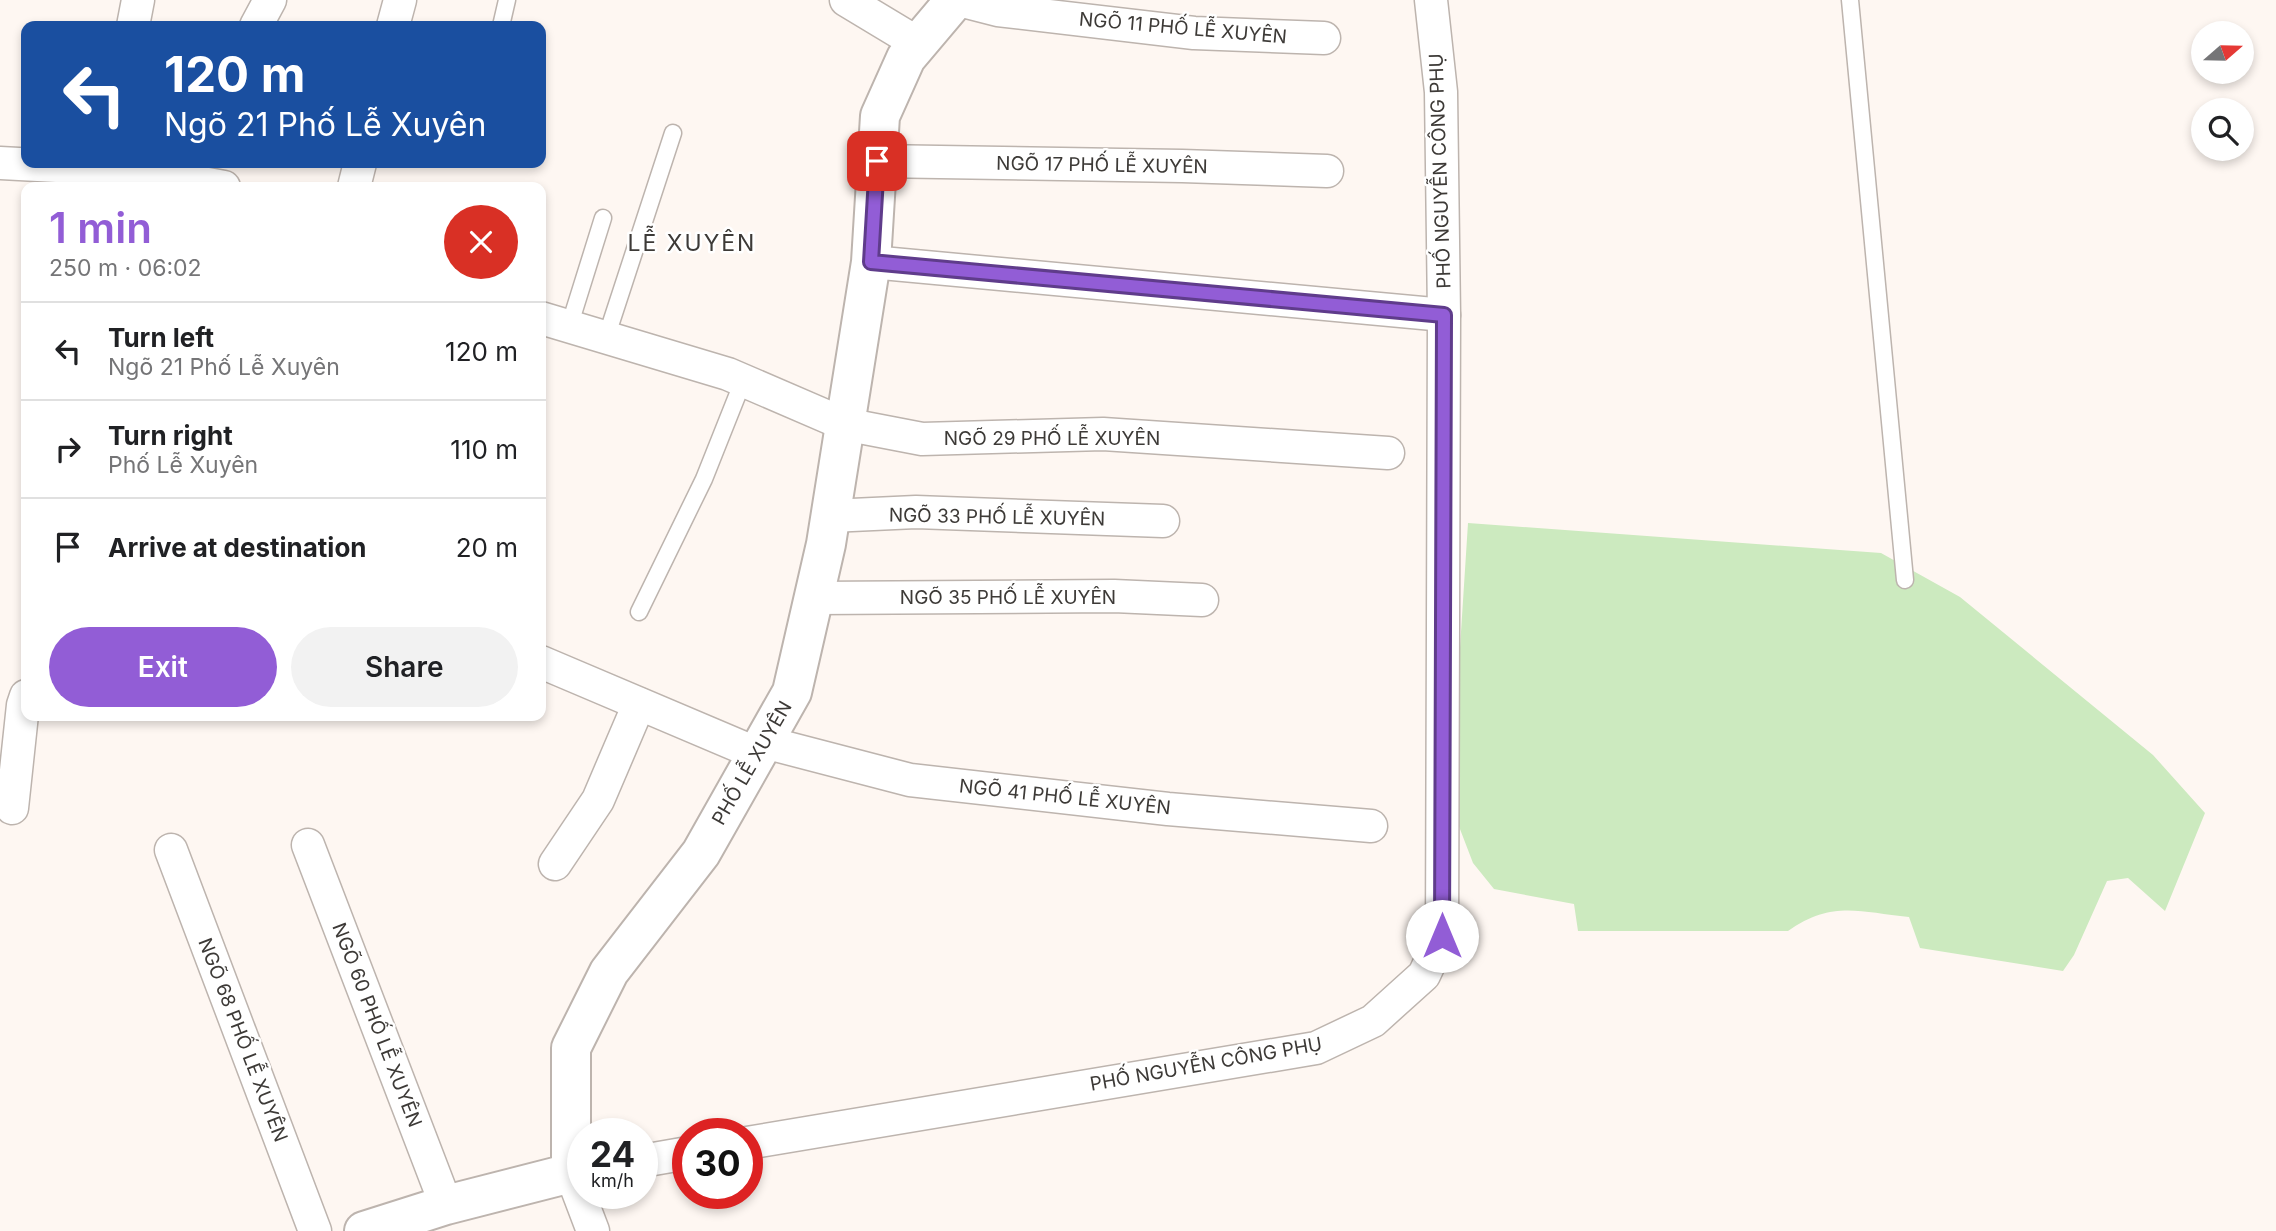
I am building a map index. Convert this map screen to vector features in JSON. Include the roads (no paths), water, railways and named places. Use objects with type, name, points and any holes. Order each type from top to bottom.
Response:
[{"type":"street","points":[[134,21],[138,0]]},
{"type":"street","points":[[260,21],[270,0]]},
{"type":"street","points":[[394,21],[400,0]]},
{"type":"street","points":[[846,0],[919,44]]},
{"type":"street","name":"PHỐ LỄ XUYÊN","points":[[574,1118],[571,1048],[610,972],[701,853],[792,692],[830,516],[871,262],[880,116],[906,58],[957,0]]},
{"type":"street","name":"NGÕ 11 PHỐ LỄ XUYÊN","points":[[957,0],[998,10],[1195,33],[1324,38]]},
{"type":"street","name":"PHỐ NGUYỄN CÔNG PHỤ","points":[[763,1140],[1316,1048],[1373,1021],[1424,975],[1442,936],[1444,315],[1441,92],[1431,0]]},
{"type":"street","name":"NGÕ 17 PHỐ LỄ XUYÊN","points":[[877,161],[1327,171]]},
{"type":"street","points":[[0,163],[21,164]]},
{"type":"street","points":[[120,168],[199,182]]},
{"type":"street","points":[[871,262],[1444,315]]},
{"type":"street","name":"NGÕ 29 PHỐ LỄ XUYÊN","points":[[555,322],[743,381],[844,424],[922,439],[1103,434],[1388,453]]},
{"type":"street","name":"NGÕ 33 PHỐ LỄ XUYÊN","points":[[830,516],[916,512],[1163,521]]},
{"type":"street","name":"NGÕ 35 PHỐ LỄ XUYÊN","points":[[814,598],[1114,596],[1202,600]]},
{"type":"street","name":"NGÕ 41 PHỐ LỄ XUYÊN","points":[[546,664],[639,704],[761,748],[911,780],[1168,809],[1371,826]]},
{"type":"street","points":[[555,864],[598,800],[639,704]]},
{"type":"street","points":[[12,808],[21,717]]},
{"type":"street","name":"NGÕ 60 PHỐ LỄ XUYÊN","points":[[308,845],[446,1205]]},
{"type":"street","name":"NGÕ 68 PHỐ LỄ XUYÊN","points":[[171,850],[314,1231]]},
{"type":"street","points":[[364,1231],[446,1205],[567,1175]]},
{"type":"street","points":[[587,1209],[593,1231]]},
{"type":"lane","points":[[502,21],[507,0]]},
{"type":"lane","points":[[1850,0],[1905,580]]},
{"type":"lane","points":[[606,338],[673,133]]},
{"type":"lane","points":[[555,322],[603,218]]},
{"type":"lane","points":[[639,612],[704,479],[743,381]]},
{"type":"district","name":"LỄ XUYÊN","points":[[692,243]]}]
